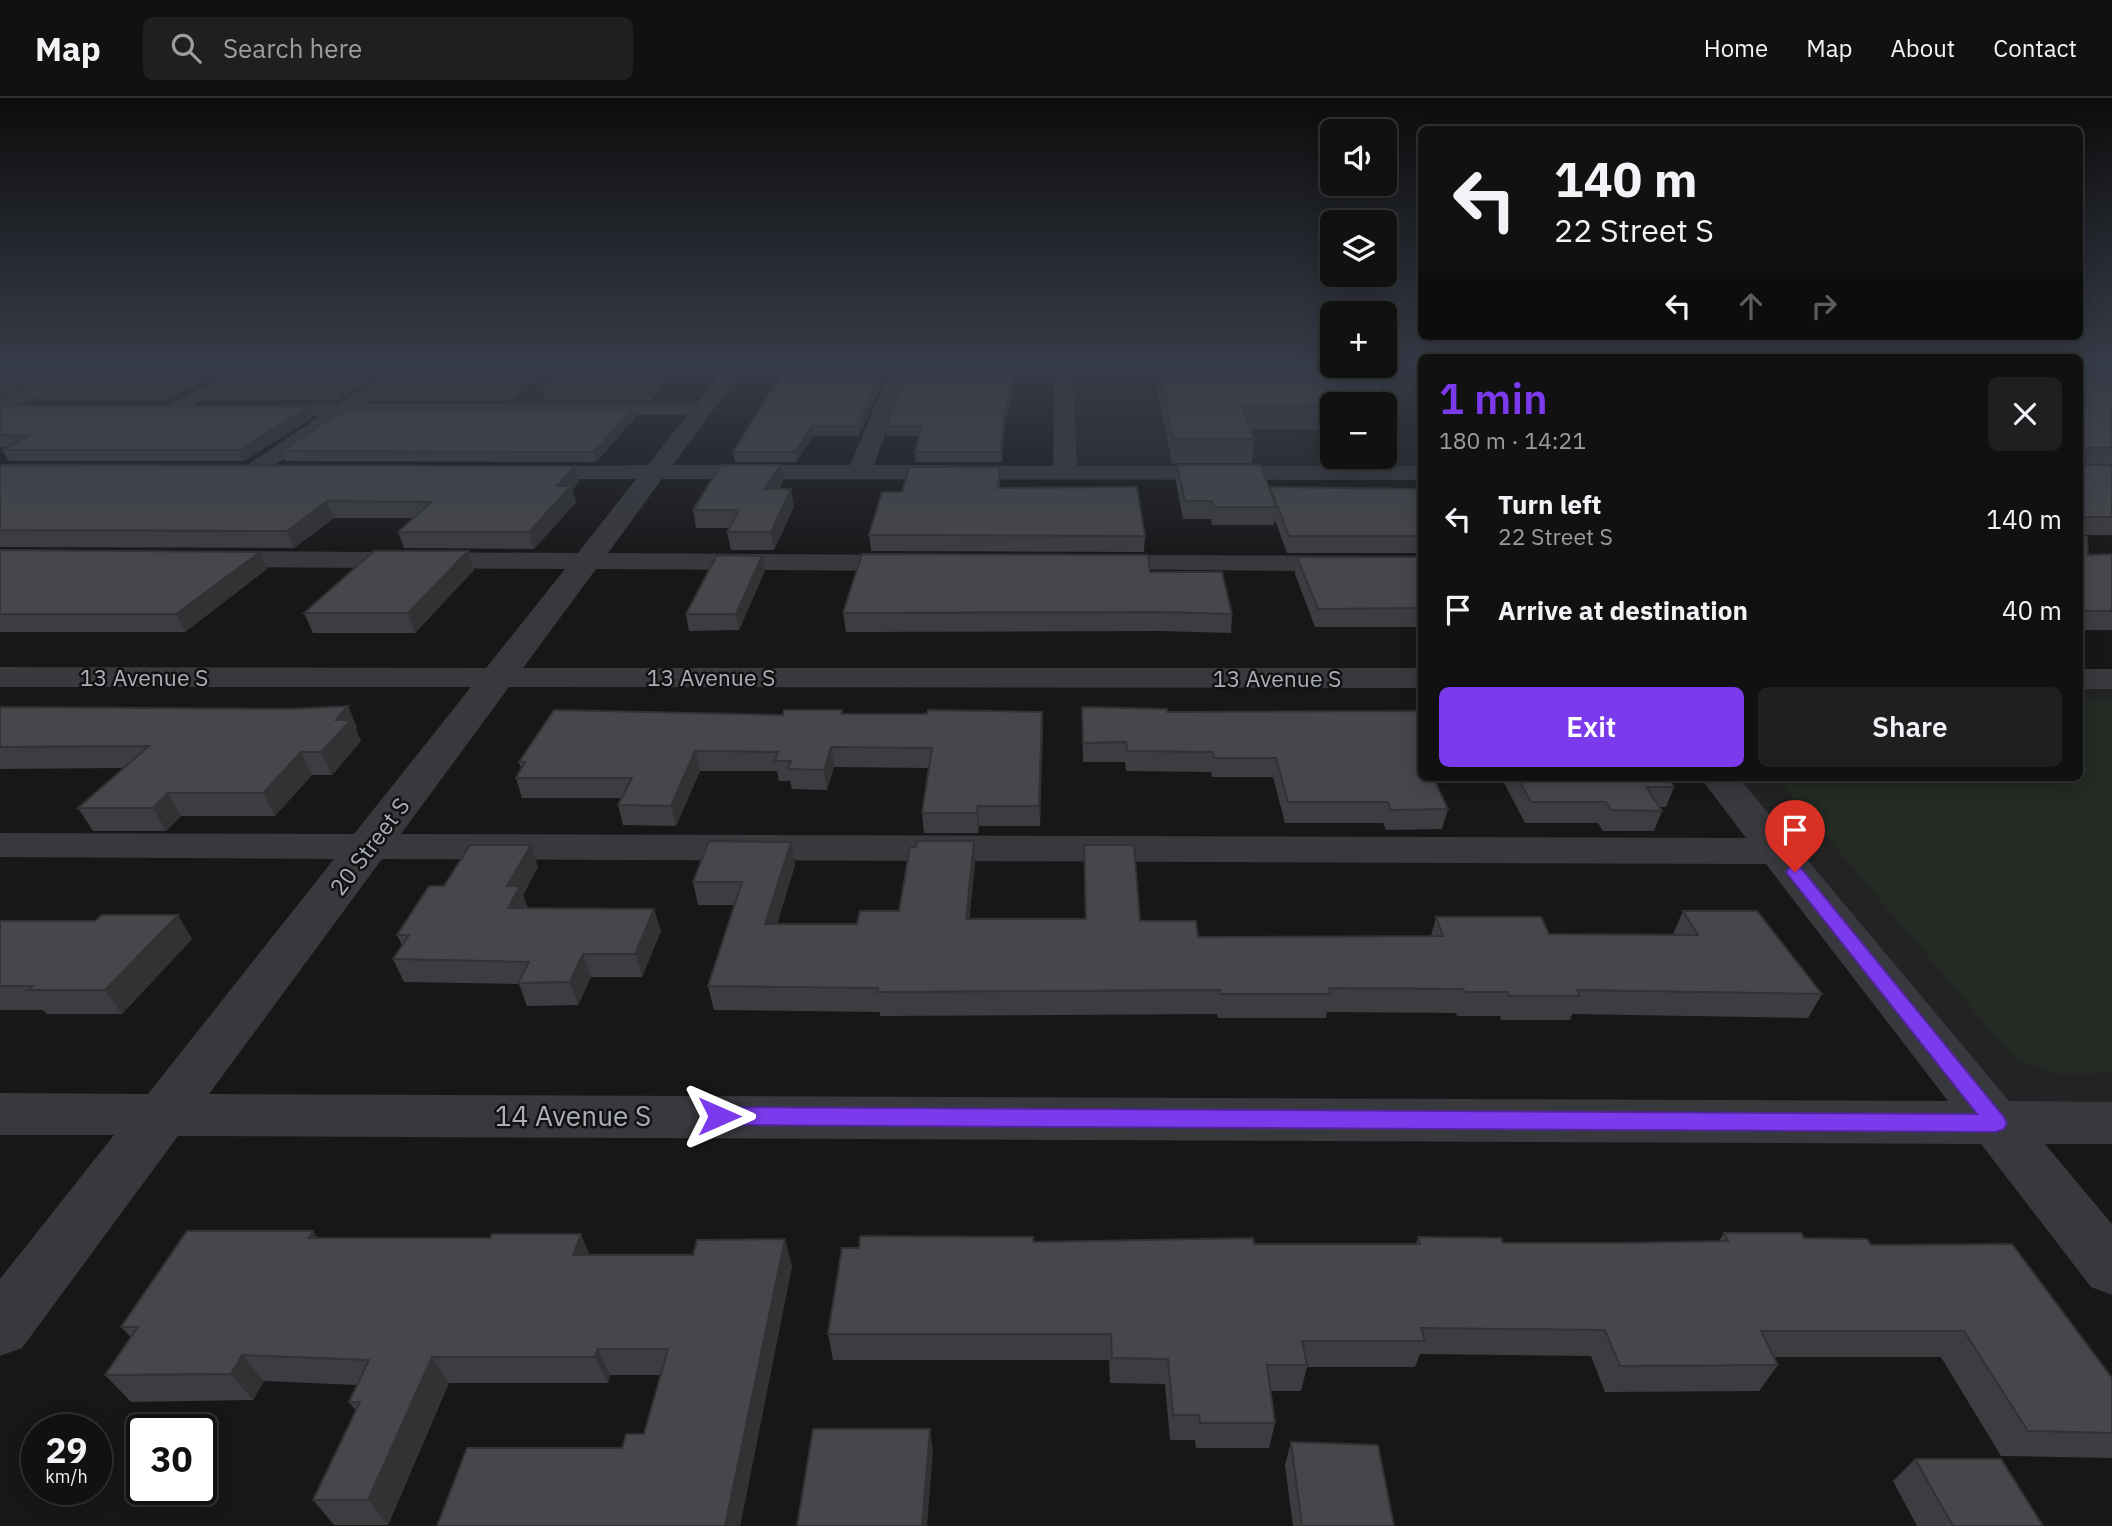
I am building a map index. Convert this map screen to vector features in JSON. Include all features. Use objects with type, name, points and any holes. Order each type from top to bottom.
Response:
[{"type":"street","points":[[249,472],[310,432]]},
{"type":"street","name":"20 Street S","points":[[0,1327],[687,432]]},
{"type":"street","points":[[859,473],[875,432]]},
{"type":"street","points":[[1065,432],[1065,473]]},
{"type":"street","points":[[222,472],[290,472]]},
{"type":"street","points":[[507,472],[1418,473]]},
{"type":"street","points":[[182,559],[935,563]]},
{"type":"street","points":[[1074,563],[1418,564]]},
{"type":"street","name":"13 Avenue S","points":[[0,677],[1418,678]]},
{"type":"street","points":[[2083,679],[2112,679]]},
{"type":"street","points":[[1721,781],[2112,1268]]},
{"type":"street","points":[[0,845],[1778,851]]},
{"type":"street","name":"14 Avenue S","points":[[0,1114],[2112,1123]]},
{"type":"shaded area","points":[[1065,432],[1320,432],[1320,469],[1397,469],[1397,432],[1418,432],[1418,473],[1065,473]]},
{"type":"shaded area","points":[[2083,679],[2112,679],[2112,1123],[1996,1123],[1722,781],[2083,781]]},
{"type":"shaded area","points":[[2083,699],[2112,699],[2112,1073],[2054,1074],[2014,1058],[1779,781],[2083,781]]},
{"type":"building","points":[[0,432],[268,432],[239,450],[2,450],[29,436],[0,435]]},
{"type":"building","points":[[311,432],[612,432],[594,452],[281,451]]},
{"type":"building","points":[[746,432],[808,432],[795,452],[733,452]]},
{"type":"building","points":[[920,432],[1003,432],[1001,452],[915,452]]},
{"type":"building","points":[[1171,432],[1251,432],[1254,439],[1173,439]]},
{"type":"building","points":[[2083,432],[2112,432],[2112,448],[2086,448],[2086,465],[2112,465],[2112,517],[2083,517]]},
{"type":"building","points":[[0,465],[575,466],[557,486],[571,486],[529,532],[398,532],[431,502],[327,501],[287,531],[0,530]]},
{"type":"building","points":[[721,465],[781,465],[764,489],[791,489],[771,532],[727,532],[739,510],[693,510]]},
{"type":"building","points":[[1177,465],[1261,465],[1276,507],[1214,507],[1212,501],[1185,501]]},
{"type":"building","points":[[909,467],[1000,467],[998,488],[1137,487],[1145,536],[869,535],[882,492],[902,492]]},
{"type":"building","points":[[1270,487],[1418,489],[1418,536],[1289,536]]},
{"type":"building","points":[[2083,535],[2087,537],[2088,555],[2112,554],[2112,611],[2083,611]]},
{"type":"building","points":[[0,550],[260,552],[176,614],[0,614]]},
{"type":"building","points":[[374,551],[468,551],[408,613],[304,613]]},
{"type":"building","points":[[862,554],[1148,555],[1150,572],[1222,572],[1232,614],[843,613]]},
{"type":"building","points":[[717,555],[762,556],[736,614],[686,614]]},
{"type":"building","points":[[1297,557],[1418,557],[1418,608],[1318,609]]},
{"type":"building","points":[[348,706],[336,720],[351,720],[321,752],[301,752],[263,793],[168,793],[153,808],[78,808],[149,746],[0,747],[0,707],[289,709]]},
{"type":"building","points":[[1082,707],[1167,709],[1167,712],[1418,711],[1418,781],[1435,781],[1448,809],[1391,810],[1388,802],[1288,802],[1276,758],[1214,758],[1213,752],[1127,751],[1126,742],[1083,743]]},
{"type":"building","points":[[554,710],[783,715],[784,710],[842,710],[841,714],[927,714],[928,710],[1042,712],[1039,806],[978,806],[977,813],[922,813],[932,748],[831,747],[824,770],[788,769],[791,761],[775,761],[778,752],[695,751],[671,806],[618,805],[632,778],[516,778],[525,762],[519,762]]},
{"type":"building","points":[[1519,781],[1670,781],[1674,787],[1646,787],[1662,811],[1611,810],[1606,802],[1531,802]]},
{"type":"building","points":[[709,841],[791,842],[765,924],[857,924],[860,911],[899,911],[910,847],[916,847],[917,841],[974,841],[966,919],[1086,919],[1084,845],[1134,845],[1140,921],[1196,921],[1198,937],[1443,936],[1436,917],[1541,917],[1549,934],[1698,935],[1683,911],[1757,911],[1822,994],[1577,990],[1580,996],[1509,996],[1508,992],[1465,992],[1463,989],[1329,988],[1331,994],[1221,994],[1220,990],[877,992],[878,988],[708,986],[742,882],[693,882]]},
{"type":"building","points":[[470,845],[531,845],[507,886],[520,886],[508,908],[654,909],[635,954],[583,954],[570,982],[518,983],[529,962],[393,959],[409,935],[397,935],[429,886],[444,886]]},
{"type":"building","points":[[102,915],[178,915],[105,990],[28,990],[33,986],[0,986],[0,921],[95,921]]},
{"type":"building","points":[[187,1231],[313,1231],[309,1238],[490,1238],[492,1234],[581,1234],[573,1255],[693,1255],[697,1240],[785,1239],[725,1526],[437,1526],[467,1448],[622,1448],[626,1434],[644,1434],[668,1349],[598,1349],[595,1357],[432,1357],[368,1500],[313,1500],[360,1402],[349,1402],[369,1360],[242,1355],[231,1374],[105,1375],[138,1327],[121,1327]]},
{"type":"building","points":[[1724,1233],[1801,1233],[1804,1238],[1867,1239],[1871,1245],[2012,1244],[2112,1378],[2112,1433],[2028,1431],[1964,1331],[1761,1331],[1778,1365],[1620,1366],[1605,1330],[1421,1328],[1425,1341],[1302,1341],[1307,1365],[1267,1365],[1275,1423],[1200,1423],[1199,1415],[1173,1415],[1168,1359],[1112,1358],[1111,1334],[828,1334],[842,1248],[859,1248],[860,1236],[1033,1237],[1033,1242],[1253,1238],[1254,1244],[1420,1244],[1418,1237],[1501,1238],[1503,1243],[1728,1241]]},
{"type":"building","points":[[813,1429],[930,1429],[922,1526],[797,1526]]},
{"type":"building","points":[[1291,1442],[1378,1445],[1394,1526],[1302,1526]]},
{"type":"building","points":[[1915,1459],[2001,1459],[2043,1526],[1953,1526]]},
{"type":"route","points":[[719,1116],[1996,1123],[1795,872]]}]
